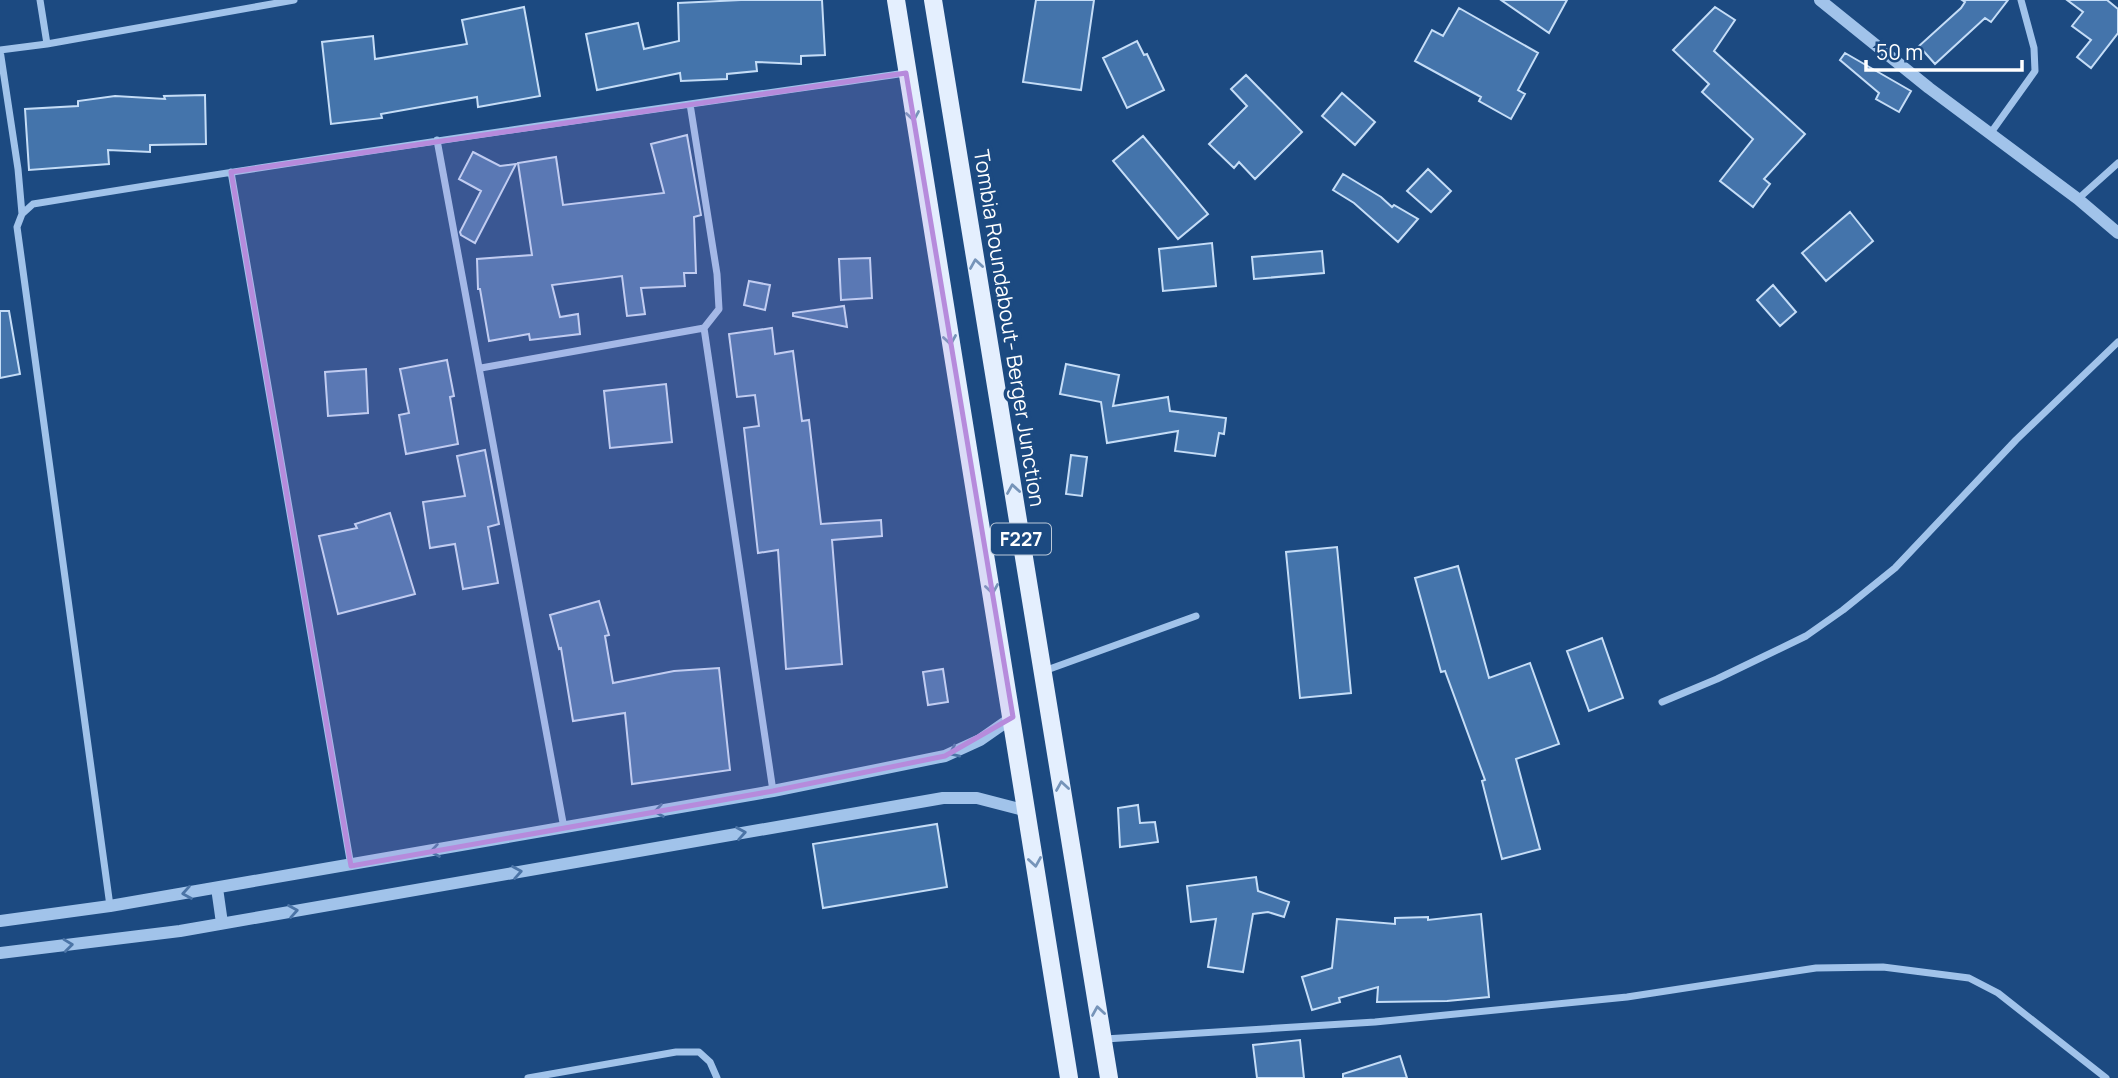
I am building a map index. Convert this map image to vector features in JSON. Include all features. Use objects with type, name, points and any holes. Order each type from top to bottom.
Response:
[{"type":"main road","name":"F227","points":[[896,0],[1069,1078]]},
{"type":"main road","name":"Tombia Roundabout- Berger Junction","points":[[933,0],[1109,1078]]},
{"type":"street","points":[[40,0],[47,44]]},
{"type":"street","points":[[110,906],[17,228],[22,214],[0,50],[47,44],[289,0]]},
{"type":"street","points":[[1819,0],[2118,233]]},
{"type":"street","points":[[1990,134],[2035,71],[2034,48],[2021,0]]},
{"type":"street","points":[[22,214],[33,204],[231,172],[906,73]]},
{"type":"street","points":[[481,368],[704,328],[719,309],[717,274],[690,104]]},
{"type":"street","points":[[437,140],[564,828]]},
{"type":"street","points":[[2078,200],[2118,163]]},
{"type":"street","points":[[231,172],[351,866]]},
{"type":"street","points":[[704,328],[773,791]]},
{"type":"street","points":[[1662,702],[1807,636],[1843,610],[1895,568],[2016,440],[2118,342]]},
{"type":"street","points":[[1043,671],[1196,616]]},
{"type":"street","points":[[0,921],[110,906],[351,866],[773,791],[945,756],[980,740],[1013,717]]},
{"type":"street","points":[[0,953],[180,931],[943,798],[977,798],[1027,811]]},
{"type":"street","points":[[217,888],[222,923]]},
{"type":"street","points":[[1103,1039],[1375,1022],[1627,996],[1816,968],[1883,967],[1969,978],[1998,993],[2106,1078]]},
{"type":"street","points":[[528,1078],[676,1052],[699,1052],[710,1062],[718,1078]]},
{"type":"highlighted area","points":[[906,73],[1013,717],[945,756],[773,791],[351,866],[231,172]]},
{"type":"building","points":[[822,0],[825,55],[801,56],[801,64],[756,62],[757,71],[727,74],[727,79],[681,81],[680,73],[597,90],[586,34],[638,23],[644,49],[679,41],[678,3]]},
{"type":"building","points":[[1036,0],[1094,0],[1081,90],[1023,82]]},
{"type":"building","points":[[1501,0],[1567,0],[1549,33]]},
{"type":"building","points":[[1962,0],[2008,0],[1991,22],[1985,18],[1935,64],[1919,46],[1961,8],[1965,2]]},
{"type":"building","points":[[2067,0],[2107,0],[2118,9],[2118,33],[2091,68],[2077,57],[2091,40],[2072,26],[2083,12]]},
{"type":"building","points":[[524,7],[540,96],[478,107],[477,97],[381,114],[382,118],[331,124],[322,42],[373,36],[375,59],[467,44],[462,20]]},
{"type":"building","points":[[1715,7],[1735,20],[1714,51],[1805,134],[1764,179],[1770,184],[1753,207],[1720,181],[1753,139],[1702,92],[1709,84],[1673,50]]},
{"type":"building","points":[[1459,8],[1538,53],[1518,90],[1525,94],[1511,119],[1479,101],[1481,97],[1415,61],[1432,30],[1443,36]]},
{"type":"building","points":[[1137,41],[1144,55],[1147,54],[1164,90],[1127,108],[1103,58]]},
{"type":"building","points":[[1845,53],[1911,91],[1899,112],[1876,99],[1879,93],[1840,60]]},
{"type":"building","points":[[1246,75],[1302,132],[1255,179],[1239,162],[1234,168],[1209,144],[1247,106],[1231,89]]},
{"type":"building","points":[[1342,93],[1375,122],[1355,145],[1322,116]]},
{"type":"building","points":[[205,95],[206,144],[150,145],[150,152],[108,150],[109,164],[29,170],[25,109],[78,106],[78,101],[115,96],[165,99],[164,96]]},
{"type":"building","points":[[687,135],[701,215],[694,217],[696,273],[684,273],[685,286],[641,288],[645,314],[627,316],[622,276],[552,285],[560,317],[578,314],[580,334],[530,340],[529,334],[489,341],[478,289],[477,259],[532,255],[518,163],[556,157],[563,205],[664,193],[651,144]]},
{"type":"building","points":[[1143,136],[1208,214],[1178,239],[1113,161]]},
{"type":"building","points":[[473,152],[500,166],[516,164],[475,243],[460,232],[481,191],[459,179]]},
{"type":"building","points":[[1428,169],[1451,191],[1431,212],[1407,191]]},
{"type":"building","points":[[1343,174],[1381,197],[1392,207],[1394,205],[1418,219],[1398,242],[1354,203],[1333,190]]},
{"type":"building","points":[[1850,212],[1873,241],[1826,281],[1802,253]]},
{"type":"building","points":[[1212,243],[1216,286],[1163,291],[1159,249]]},
{"type":"building","points":[[1322,251],[1324,273],[1254,279],[1252,257]]},
{"type":"building","points":[[870,258],[872,298],[841,300],[839,259]]},
{"type":"building","points":[[749,281],[770,285],[765,310],[744,305]]},
{"type":"building","points":[[1773,285],[1796,312],[1780,326],[1757,300]]},
{"type":"building","points":[[844,306],[847,327],[793,316],[793,313]]},
{"type":"building","points":[[0,311],[9,311],[20,374],[0,378]]},
{"type":"building","points":[[772,328],[775,354],[793,351],[802,421],[809,420],[821,524],[881,520],[882,536],[832,540],[842,664],[786,669],[778,550],[758,553],[744,428],[759,426],[755,395],[737,397],[729,334]]},
{"type":"building","points":[[447,360],[454,396],[450,397],[458,444],[406,454],[399,415],[409,413],[400,369]]},
{"type":"building","points":[[1066,364],[1119,375],[1113,406],[1168,397],[1170,411],[1226,418],[1224,434],[1219,433],[1215,456],[1175,451],[1178,431],[1107,443],[1101,402],[1060,394]]},
{"type":"building","points":[[366,369],[368,413],[328,416],[325,372]]},
{"type":"building","points":[[666,384],[672,442],[610,448],[604,391]]},
{"type":"building","points":[[485,450],[499,524],[488,527],[498,583],[463,589],[455,544],[430,548],[423,502],[465,496],[457,456]]},
{"type":"building","points":[[1071,455],[1087,457],[1082,496],[1066,494]]},
{"type":"building","points":[[390,513],[415,594],[338,614],[319,536],[357,528],[355,524]]},
{"type":"building","points":[[1337,547],[1351,693],[1300,698],[1286,552]]},
{"type":"building","points":[[1458,566],[1489,678],[1530,663],[1559,744],[1516,759],[1540,849],[1502,859],[1482,781],[1485,780],[1445,671],[1441,672],[1415,578]]},
{"type":"building","points":[[599,601],[609,635],[605,636],[613,683],[674,671],[719,668],[730,770],[632,784],[625,713],[573,721],[561,648],[559,649],[550,615]]},
{"type":"building","points":[[1602,638],[1623,698],[1589,711],[1567,651]]},
{"type":"building","points":[[943,669],[948,702],[928,705],[923,672]]},
{"type":"building","points":[[1138,805],[1140,823],[1155,822],[1158,842],[1120,847],[1118,808]]},
{"type":"building","points":[[937,824],[947,887],[823,908],[813,844]]},
{"type":"building","points":[[1256,877],[1258,891],[1289,902],[1284,917],[1268,912],[1253,914],[1243,972],[1208,967],[1216,919],[1191,922],[1187,886]]},
{"type":"building","points":[[1481,914],[1489,997],[1447,1001],[1377,1002],[1378,987],[1339,998],[1340,1002],[1312,1010],[1302,977],[1332,968],[1337,919],[1395,924],[1395,918],[1428,917],[1428,920]]},
{"type":"building","points":[[1300,1040],[1304,1078],[1257,1078],[1253,1045]]},
{"type":"building","points":[[1400,1056],[1407,1078],[1343,1078],[1343,1074]]}]
